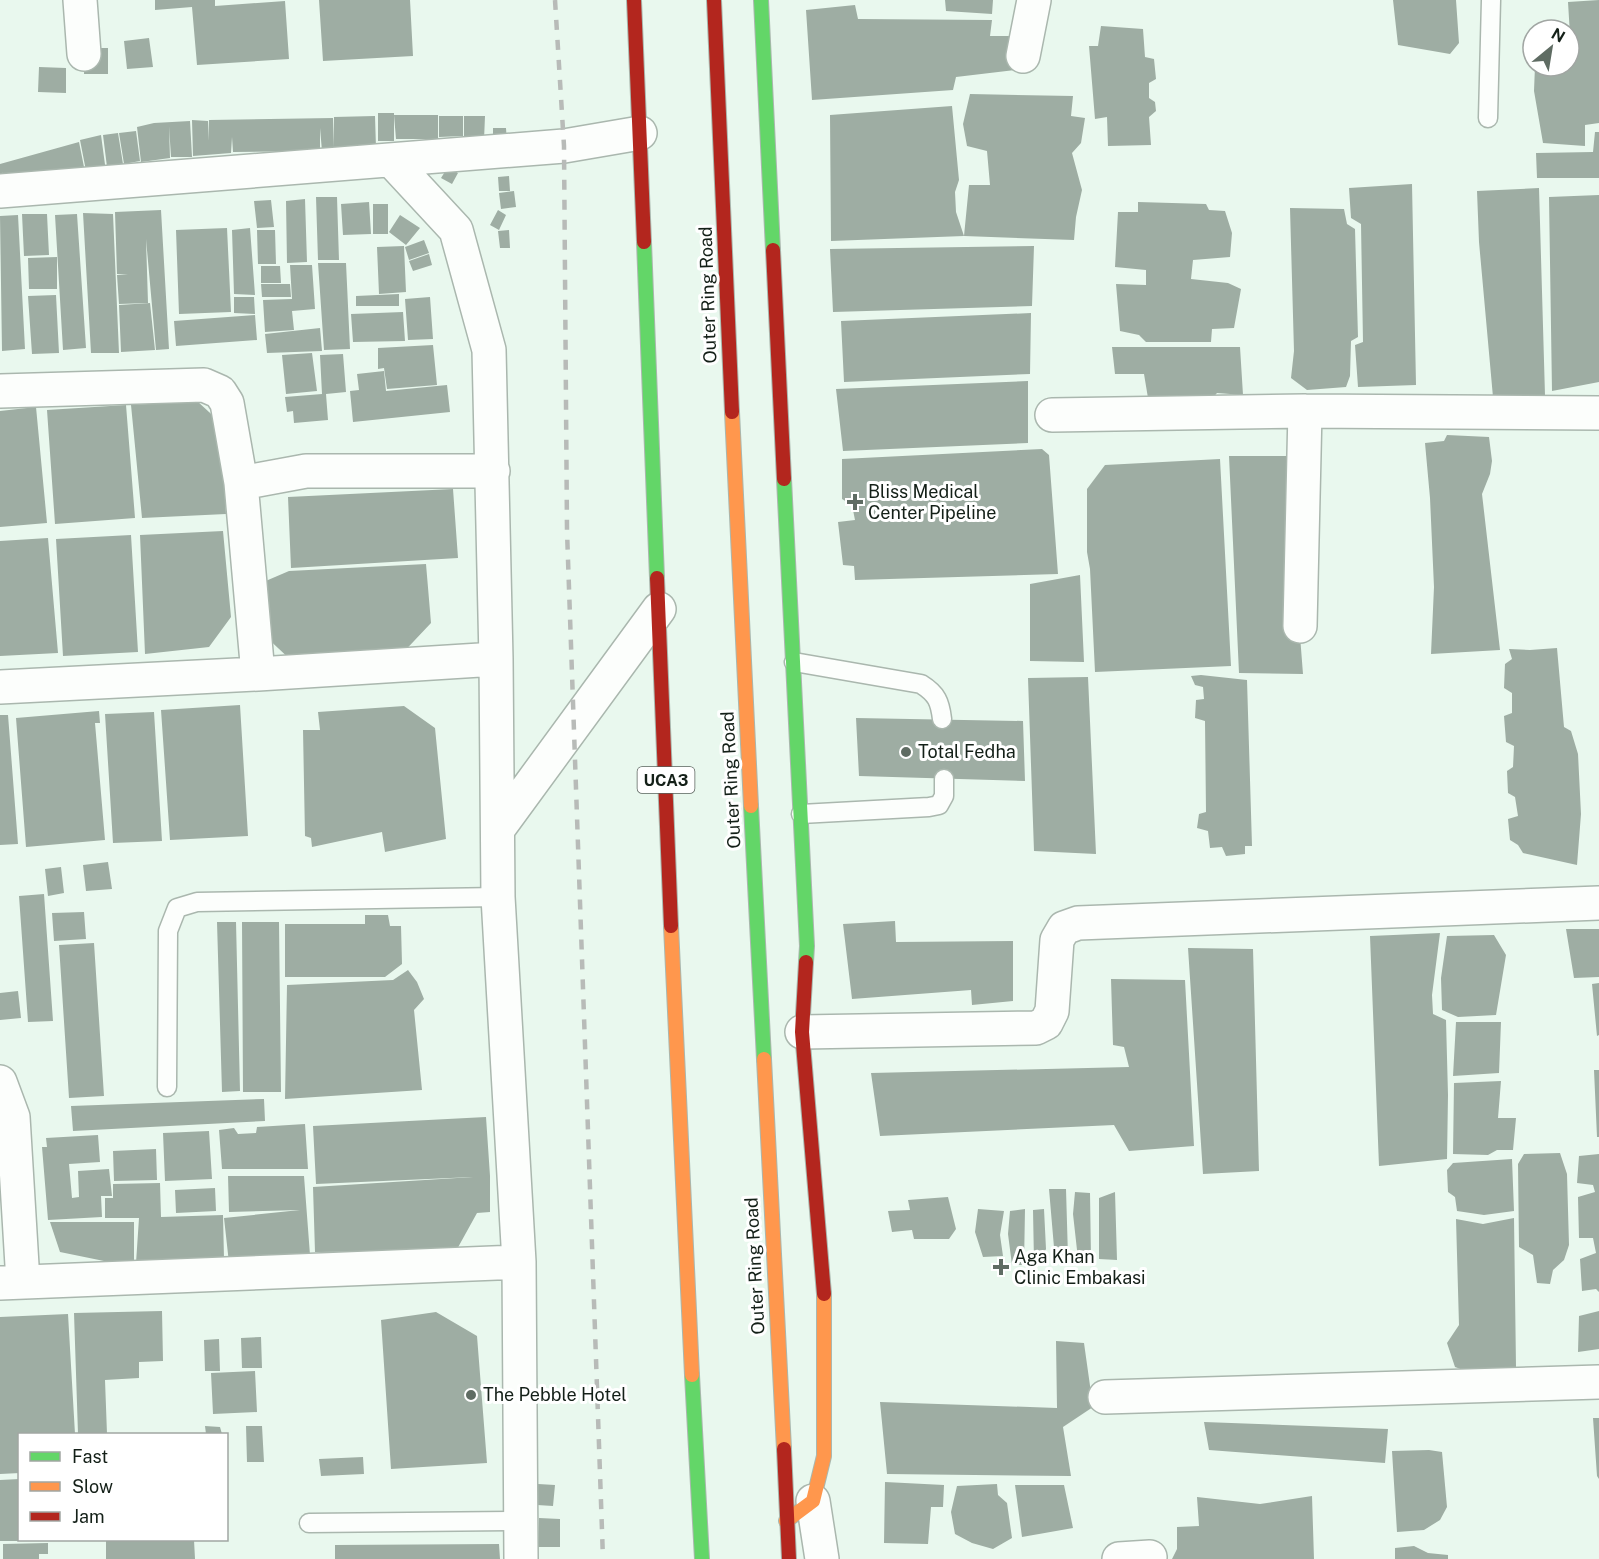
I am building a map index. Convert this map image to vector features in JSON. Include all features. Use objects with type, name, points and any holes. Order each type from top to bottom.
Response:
[{"type":"main road","name":"UCA3","points":[[634,0],[680,1142],[702,1559]]},
{"type":"main road","name":"Outer Ring Road","points":[[714,0],[728,336],[789,1559]]},
{"type":"main road","points":[[761,0],[807,946],[802,1032],[824,1292],[824,1456],[813,1501],[786,1521]]},
{"type":"street","points":[[80,0],[84,54]]},
{"type":"street","points":[[1023,56],[1034,0]]},
{"type":"street","points":[[0,191],[564,146],[640,133]]},
{"type":"street","points":[[392,161],[456,230],[489,350],[493,471],[498,897],[519,1262],[521,1559]]},
{"type":"street","points":[[0,391],[204,385],[220,392],[227,403],[241,483],[258,674]]},
{"type":"street","points":[[1052,415],[1305,411],[1599,413]]},
{"type":"street","points":[[1300,626],[1305,411]]},
{"type":"street","points":[[241,483],[306,471],[493,471]]},
{"type":"street","points":[[498,829],[659,609]]},
{"type":"street","points":[[0,687],[496,659]]},
{"type":"street","points":[[802,1032],[1036,1028],[1046,1023],[1052,1011],[1057,940],[1064,928],[1078,923],[1599,903]]},
{"type":"street","points":[[0,1083],[13,1117],[11,1282],[519,1262]]},
{"type":"street","points":[[1105,1397],[1599,1382]]},
{"type":"street","points":[[813,1501],[822,1559]]},
{"type":"lane","points":[[1488,118],[1491,0]]},
{"type":"lane","points":[[794,662],[921,684],[940,700],[942,719]]},
{"type":"lane","points":[[801,814],[939,805],[944,796],[944,778]]},
{"type":"lane","points":[[167,1087],[168,931],[177,908],[196,902],[498,897]]},
{"type":"lane","points":[[309,1523],[519,1521]]},
{"type":"building","points":[[155,0],[215,0],[215,6],[285,1],[289,59],[197,65],[192,7],[155,10]]},
{"type":"building","points":[[319,0],[410,0],[413,56],[323,61]]},
{"type":"building","points":[[945,0],[993,0],[992,14],[946,11]]},
{"type":"building","points":[[1393,0],[1456,0],[1459,43],[1450,54],[1398,45]]},
{"type":"building","points":[[1599,0],[1599,123],[1585,125],[1585,146],[1543,143],[1534,91],[1535,78],[1581,78],[1581,18],[1569,18],[1568,2]]},
{"type":"building","points":[[855,5],[858,19],[992,20],[990,36],[1014,36],[1015,70],[956,77],[953,90],[812,100],[806,10]]},
{"type":"building","points":[[1101,26],[1143,29],[1145,57],[1154,59],[1156,79],[1149,83],[1149,98],[1155,102],[1156,111],[1149,117],[1151,145],[1108,146],[1107,117],[1095,119],[1089,46],[1098,46]]},
{"type":"building","points":[[149,38],[153,67],[127,69],[124,41]]},
{"type":"building","points":[[85,48],[108,48],[108,74],[84,74]]},
{"type":"building","points":[[39,67],[66,68],[66,93],[38,92]]},
{"type":"building","points":[[970,94],[1073,96],[1071,116],[1085,118],[1081,143],[1072,153],[1082,190],[1074,240],[964,236],[969,185],[990,185],[987,151],[967,146],[963,124]]},
{"type":"building","points":[[952,106],[959,180],[955,192],[956,212],[964,236],[831,241],[830,115]]},
{"type":"building","points":[[378,113],[394,113],[394,141],[378,141]]},
{"type":"building","points":[[394,115],[438,115],[438,139],[396,139]]},
{"type":"building","points":[[375,116],[376,148],[322,151],[320,128],[320,151],[233,152],[232,137],[231,153],[193,156],[192,120],[208,121],[208,141],[209,120],[333,118],[334,147],[334,117]]},
{"type":"building","points":[[439,116],[463,116],[463,136],[439,137]]},
{"type":"building","points":[[464,116],[485,116],[484,140],[464,140]]},
{"type":"building","points":[[190,121],[192,157],[171,157],[169,126],[170,158],[141,162],[137,127],[154,123]]},
{"type":"building","points":[[493,128],[506,128],[507,143],[493,144]]},
{"type":"building","points":[[136,131],[140,161],[124,164],[119,133]]},
{"type":"building","points":[[1595,132],[1599,132],[1599,178],[1537,178],[1536,153],[1593,152]]},
{"type":"building","points":[[118,133],[123,164],[107,167],[103,135]]},
{"type":"building","points":[[101,135],[106,172],[87,176],[80,140]]},
{"type":"building","points":[[79,142],[86,177],[6,184],[2,172],[4,182],[0,183],[0,164]]},
{"type":"building","points":[[448,167],[458,173],[452,184],[441,178]]},
{"type":"building","points":[[509,176],[510,191],[499,191],[498,177]]},
{"type":"building","points":[[1412,184],[1416,385],[1358,387],[1355,345],[1363,342],[1361,224],[1351,218],[1349,188]]},
{"type":"building","points":[[1539,188],[1545,395],[1493,397],[1479,242],[1477,191]]},
{"type":"building","points":[[514,191],[516,207],[501,209],[499,193]]},
{"type":"building","points":[[1599,195],[1599,382],[1552,391],[1549,197]]},
{"type":"building","points":[[316,197],[337,197],[339,260],[318,260]]},
{"type":"building","points":[[305,199],[307,262],[287,263],[286,201]]},
{"type":"building","points":[[271,200],[274,227],[257,228],[254,201]]},
{"type":"building","points":[[369,202],[371,234],[343,235],[341,204]]},
{"type":"building","points":[[1138,202],[1206,204],[1209,210],[1225,211],[1232,233],[1230,257],[1193,260],[1191,279],[1228,283],[1241,289],[1234,328],[1212,329],[1211,342],[1146,342],[1139,335],[1120,331],[1116,284],[1146,285],[1146,270],[1115,267],[1118,212],[1138,212]]},
{"type":"building","points":[[373,204],[388,204],[388,234],[373,234]]},
{"type":"building","points":[[1290,208],[1344,209],[1347,224],[1355,229],[1358,337],[1351,341],[1350,376],[1346,387],[1307,390],[1291,378],[1294,351]]},
{"type":"building","points":[[161,210],[169,349],[156,350],[146,239],[148,303],[119,304],[117,275],[128,274],[117,274],[115,212]]},
{"type":"building","points":[[498,210],[506,215],[499,230],[490,225]]},
{"type":"building","points":[[83,213],[113,214],[119,353],[91,353]]},
{"type":"building","points":[[22,214],[47,214],[49,255],[24,256]]},
{"type":"building","points":[[77,214],[86,348],[63,350],[55,215]]},
{"type":"building","points":[[18,215],[25,349],[2,351],[0,216]]},
{"type":"building","points":[[400,215],[420,228],[406,245],[389,232]]},
{"type":"building","points":[[227,228],[231,312],[179,314],[176,230]]},
{"type":"building","points":[[250,228],[255,295],[234,294],[232,230]]},
{"type":"building","points":[[257,230],[275,230],[276,264],[258,264]]},
{"type":"building","points":[[509,230],[510,248],[500,248],[498,231]]},
{"type":"building","points":[[424,240],[429,253],[409,260],[405,247]]},
{"type":"building","points":[[404,246],[406,292],[379,294],[377,247]]},
{"type":"building","points":[[1034,246],[1032,306],[833,312],[830,249]]},
{"type":"building","points":[[429,254],[432,265],[413,271],[409,261]]},
{"type":"building","points":[[57,257],[57,289],[29,289],[28,258]]},
{"type":"building","points":[[318,263],[346,263],[350,349],[324,350]]},
{"type":"building","points":[[290,265],[312,265],[315,309],[292,311],[294,330],[265,332],[263,300],[292,299]]},
{"type":"building","points":[[261,266],[280,266],[281,283],[261,283]]},
{"type":"building","points":[[261,284],[290,284],[291,297],[262,297]]},
{"type":"building","points":[[399,294],[399,306],[356,306],[356,296]]},
{"type":"building","points":[[56,295],[59,353],[32,354],[28,296]]},
{"type":"building","points":[[234,297],[254,297],[255,314],[234,313]]},
{"type":"building","points":[[430,297],[433,339],[408,340],[405,299]]},
{"type":"building","points":[[150,303],[155,350],[121,352],[119,305]]},
{"type":"building","points":[[403,312],[405,341],[353,342],[351,314]]},
{"type":"building","points":[[1031,313],[1030,374],[844,382],[841,321]]},
{"type":"building","points":[[255,315],[257,340],[176,346],[174,321]]},
{"type":"building","points":[[320,328],[322,351],[267,353],[265,334]]},
{"type":"building","points":[[433,345],[437,385],[387,389],[384,368],[378,369],[378,348]]},
{"type":"building","points":[[1112,347],[1240,347],[1243,395],[1217,393],[1208,403],[1149,404],[1144,374],[1115,374]]},
{"type":"building","points":[[312,353],[317,391],[286,394],[282,355]]},
{"type":"building","points":[[343,354],[346,392],[326,394],[328,420],[294,423],[293,411],[287,412],[285,397],[322,394],[320,355]]},
{"type":"building","points":[[384,371],[386,391],[447,385],[450,412],[353,422],[350,391],[359,390],[357,374]]},
{"type":"building","points":[[1028,381],[1028,443],[843,451],[836,389]]},
{"type":"building","points":[[197,401],[221,423],[226,514],[142,518],[131,405]]},
{"type":"building","points":[[126,405],[135,518],[55,524],[47,410]]},
{"type":"building","points":[[36,407],[47,523],[0,527],[0,411]]},
{"type":"building","points":[[1447,435],[1489,437],[1492,461],[1490,474],[1482,494],[1500,650],[1431,654],[1434,587],[1425,443],[1444,441]]},
{"type":"building","points":[[1042,449],[1049,455],[1058,574],[855,580],[854,566],[843,565],[838,522],[855,520],[852,505],[842,499],[842,459]]},
{"type":"building","points":[[1229,456],[1286,456],[1303,674],[1239,673]]},
{"type":"building","points":[[1220,459],[1231,666],[1095,672],[1090,569],[1087,552],[1087,489],[1105,465]]},
{"type":"building","points":[[453,489],[458,558],[291,568],[288,497]]},
{"type":"building","points":[[223,531],[231,617],[209,647],[145,654],[140,535]]},
{"type":"building","points":[[131,535],[138,652],[63,656],[56,539]]},
{"type":"building","points":[[48,538],[58,653],[0,656],[0,541]]},
{"type":"building","points":[[426,564],[431,623],[397,659],[294,663],[262,633],[261,583],[289,571]]},
{"type":"building","points":[[1080,575],[1084,662],[1030,661],[1030,584]]},
{"type":"building","points":[[1557,648],[1564,727],[1571,731],[1578,754],[1581,814],[1577,865],[1523,853],[1518,845],[1510,840],[1508,819],[1518,816],[1515,797],[1508,793],[1507,771],[1513,767],[1514,746],[1506,742],[1504,716],[1512,713],[1512,693],[1504,688],[1505,664],[1512,659],[1509,649]]},
{"type":"building","points":[[1191,676],[1247,680],[1252,846],[1245,846],[1245,854],[1226,856],[1222,847],[1210,848],[1208,831],[1197,828],[1199,814],[1206,812],[1205,721],[1195,718],[1196,700],[1204,699],[1203,687],[1195,685]]},
{"type":"building","points":[[1088,677],[1096,854],[1034,851],[1028,678]]},
{"type":"building","points":[[240,705],[248,836],[170,840],[161,710]]},
{"type":"building","points":[[404,706],[435,728],[446,839],[385,852],[382,832],[312,847],[311,838],[305,836],[303,730],[320,730],[318,712]]},
{"type":"building","points":[[99,711],[100,723],[95,723],[105,840],[26,847],[16,718]]},
{"type":"building","points":[[154,712],[162,841],[113,843],[105,714]]},
{"type":"building","points":[[0,715],[8,715],[18,844],[0,845]]},
{"type":"building","points":[[856,718],[1023,721],[1025,781],[859,776]]},
{"type":"building","points":[[108,862],[112,889],[86,891],[83,865]]},
{"type":"building","points":[[61,867],[64,893],[48,896],[45,869]]},
{"type":"building","points":[[44,894],[53,1021],[28,1022],[19,896]]},
{"type":"building","points":[[84,912],[86,939],[54,941],[52,913]]},
{"type":"building","points":[[365,915],[388,915],[390,926],[401,926],[402,964],[385,977],[285,977],[285,924],[365,924]]},
{"type":"building","points":[[895,921],[896,942],[1013,941],[1013,1001],[972,1005],[971,990],[852,999],[843,924]]},
{"type":"building","points":[[217,922],[236,922],[240,1091],[222,1092]]},
{"type":"building","points":[[242,922],[279,922],[281,1092],[243,1092]]},
{"type":"building","points":[[1566,929],[1599,929],[1599,977],[1574,978]]},
{"type":"building","points":[[1440,933],[1432,995],[1433,1014],[1446,1020],[1447,1159],[1379,1166],[1370,936]]},
{"type":"building","points":[[1494,935],[1506,955],[1496,1015],[1458,1017],[1442,1010],[1441,978],[1447,936]]},
{"type":"building","points":[[94,943],[104,1096],[69,1098],[59,945]]},
{"type":"building","points":[[1188,948],[1253,949],[1259,1171],[1203,1174]]},
{"type":"building","points":[[408,970],[417,982],[424,999],[414,1010],[422,1090],[285,1099],[287,985],[393,980]]},
{"type":"building","points":[[1111,979],[1185,980],[1194,1146],[1129,1151],[1114,1125],[880,1136],[871,1073],[1129,1067],[1124,1047],[1113,1045]]},
{"type":"building","points":[[1599,983],[1599,1035],[1597,1036],[1592,984]]},
{"type":"building","points":[[18,991],[21,1018],[0,1020],[0,993]]},
{"type":"building","points":[[1456,1022],[1501,1022],[1499,1073],[1453,1076]]},
{"type":"building","points":[[1594,1070],[1599,1070],[1599,1137],[1597,1137]]},
{"type":"building","points":[[1501,1081],[1498,1118],[1516,1118],[1513,1150],[1497,1150],[1488,1155],[1453,1154],[1454,1083]]},
{"type":"building","points":[[264,1099],[265,1121],[73,1131],[71,1106]]},
{"type":"building","points":[[486,1117],[490,1212],[477,1213],[456,1251],[315,1252],[313,1187],[473,1177],[316,1184],[313,1126]]},
{"type":"building","points":[[305,1124],[308,1169],[222,1169],[219,1130],[234,1128],[238,1134],[256,1133],[257,1127]]},
{"type":"building","points":[[209,1131],[212,1179],[165,1181],[163,1133]]},
{"type":"building","points":[[98,1135],[100,1162],[69,1164],[72,1198],[79,1197],[78,1171],[109,1169],[112,1196],[101,1196],[102,1217],[48,1220],[42,1147],[47,1147],[46,1138]]},
{"type":"building","points":[[156,1149],[157,1180],[114,1181],[113,1151]]},
{"type":"building","points":[[1560,1153],[1567,1174],[1569,1245],[1564,1260],[1553,1270],[1550,1284],[1537,1283],[1533,1255],[1519,1247],[1518,1164],[1524,1154]]},
{"type":"building","points":[[1599,1154],[1599,1292],[1596,1289],[1582,1291],[1580,1259],[1596,1253],[1593,1238],[1579,1238],[1578,1197],[1595,1192],[1593,1185],[1577,1183],[1579,1156]]},
{"type":"building","points":[[1512,1159],[1514,1211],[1484,1215],[1457,1211],[1455,1197],[1448,1192],[1447,1170],[1453,1163]]},
{"type":"building","points":[[228,1176],[304,1176],[310,1255],[229,1263],[224,1218],[300,1210],[229,1212]]},
{"type":"building","points":[[160,1183],[161,1217],[223,1215],[224,1259],[136,1263],[139,1218],[105,1218],[105,1198],[113,1198],[113,1184]]},
{"type":"building","points":[[215,1188],[216,1211],[176,1213],[175,1190]]},
{"type":"building","points":[[1049,1189],[1066,1189],[1068,1257],[1062,1262],[1055,1259]]},
{"type":"building","points":[[1075,1192],[1090,1193],[1091,1259],[1078,1259],[1073,1214]]},
{"type":"building","points":[[1115,1192],[1117,1260],[1099,1259],[1099,1198]]},
{"type":"building","points":[[948,1197],[956,1229],[949,1239],[914,1239],[912,1230],[892,1232],[888,1211],[910,1210],[908,1200]]},
{"type":"building","points":[[978,1209],[1004,1211],[1000,1235],[1003,1256],[983,1257],[975,1232]]},
{"type":"building","points":[[1025,1209],[1024,1265],[1012,1265],[1008,1234],[1010,1211]]},
{"type":"building","points":[[1044,1209],[1046,1249],[1041,1260],[1034,1262],[1033,1210]]},
{"type":"building","points":[[1514,1218],[1516,1367],[1494,1373],[1466,1371],[1455,1367],[1447,1343],[1459,1325],[1456,1219],[1483,1224]]},
{"type":"building","points":[[50,1222],[134,1222],[134,1265],[107,1267],[104,1261],[60,1252]]},
{"type":"building","points":[[162,1311],[163,1361],[139,1362],[139,1378],[105,1380],[107,1433],[78,1433],[74,1313]]},
{"type":"building","points":[[1599,1311],[1599,1349],[1578,1352],[1579,1316]]},
{"type":"building","points":[[436,1312],[477,1336],[487,1463],[391,1469],[381,1320]]},
{"type":"building","points":[[68,1314],[75,1433],[18,1433],[18,1473],[0,1474],[0,1317]]},
{"type":"building","points":[[261,1337],[262,1368],[242,1368],[241,1338]]},
{"type":"building","points":[[219,1339],[220,1371],[205,1371],[204,1340]]},
{"type":"building","points":[[1056,1341],[1084,1343],[1093,1407],[1063,1427],[1071,1476],[887,1474],[880,1402],[1057,1408]]},
{"type":"building","points":[[255,1371],[257,1412],[213,1414],[211,1373]]},
{"type":"building","points":[[1593,1418],[1599,1418],[1599,1479],[1597,1476]]},
{"type":"building","points":[[1204,1422],[1388,1429],[1385,1463],[1209,1450]]},
{"type":"building","points":[[205,1426],[220,1427],[222,1433],[206,1433]]},
{"type":"building","points":[[246,1426],[262,1426],[264,1462],[247,1462]]},
{"type":"building","points":[[1392,1451],[1442,1452],[1447,1507],[1440,1520],[1424,1530],[1397,1532]]},
{"type":"building","points":[[363,1457],[364,1474],[321,1476],[319,1459]]},
{"type":"building","points":[[18,1479],[18,1541],[0,1541],[0,1480]]},
{"type":"building","points":[[885,1482],[944,1485],[943,1507],[931,1507],[928,1544],[884,1543]]},
{"type":"building","points":[[538,1484],[555,1485],[553,1506],[537,1505]]},
{"type":"building","points":[[997,1484],[998,1495],[1007,1503],[1012,1538],[993,1549],[972,1543],[955,1534],[951,1512],[957,1486]]},
{"type":"building","points":[[1015,1485],[1064,1485],[1073,1528],[1022,1537]]},
{"type":"building","points":[[1312,1496],[1314,1559],[1172,1559],[1177,1549],[1177,1527],[1199,1526],[1197,1497],[1260,1504]]},
{"type":"building","points":[[539,1518],[560,1519],[560,1547],[538,1547]]},
{"type":"building","points":[[106,1541],[194,1541],[195,1559],[106,1559]]},
{"type":"building","points":[[48,1543],[48,1554],[39,1554],[39,1559],[3,1559],[3,1544]]},
{"type":"building","points":[[499,1544],[500,1559],[335,1559],[335,1545]]},
{"type":"building","points":[[1414,1546],[1428,1553],[1448,1555],[1448,1559],[1395,1559],[1395,1548]]},
{"type":"railway","points":[[555,0],[564,146],[567,531],[603,1559]]},
{"type":"traffic: fast","points":[[761,0],[773,250]]},
{"type":"traffic: fast","points":[[644,242],[657,578]]},
{"type":"traffic: fast","points":[[784,479],[806,962]]},
{"type":"traffic: fast","points":[[751,806],[764,1059]]},
{"type":"traffic: fast","points":[[692,1375],[702,1559]]},
{"type":"traffic: slow","points":[[732,412],[751,806]]},
{"type":"traffic: slow","points":[[671,926],[692,1375]]},
{"type":"traffic: slow","points":[[764,1059],[784,1449]]},
{"type":"traffic: slow","points":[[786,1521],[813,1501],[824,1456],[824,1294]]},
{"type":"traffic: jam","points":[[634,0],[644,242]]},
{"type":"traffic: jam","points":[[714,0],[732,412]]},
{"type":"traffic: jam","points":[[773,250],[784,479]]},
{"type":"traffic: jam","points":[[657,578],[671,926]]},
{"type":"traffic: jam","points":[[806,962],[802,1032],[824,1294]]},
{"type":"traffic: jam","points":[[784,1449],[789,1559]]},
{"type":"place","name":"Bliss Medical Center Pipeline","points":[[855,502]]},
{"type":"place","name":"Total Fedha","points":[[906,752]]},
{"type":"place","name":"Aga Khan Clinic Embakasi","points":[[1001,1267]]},
{"type":"place","name":"The Pebble Hotel","points":[[471,1395]]}]
